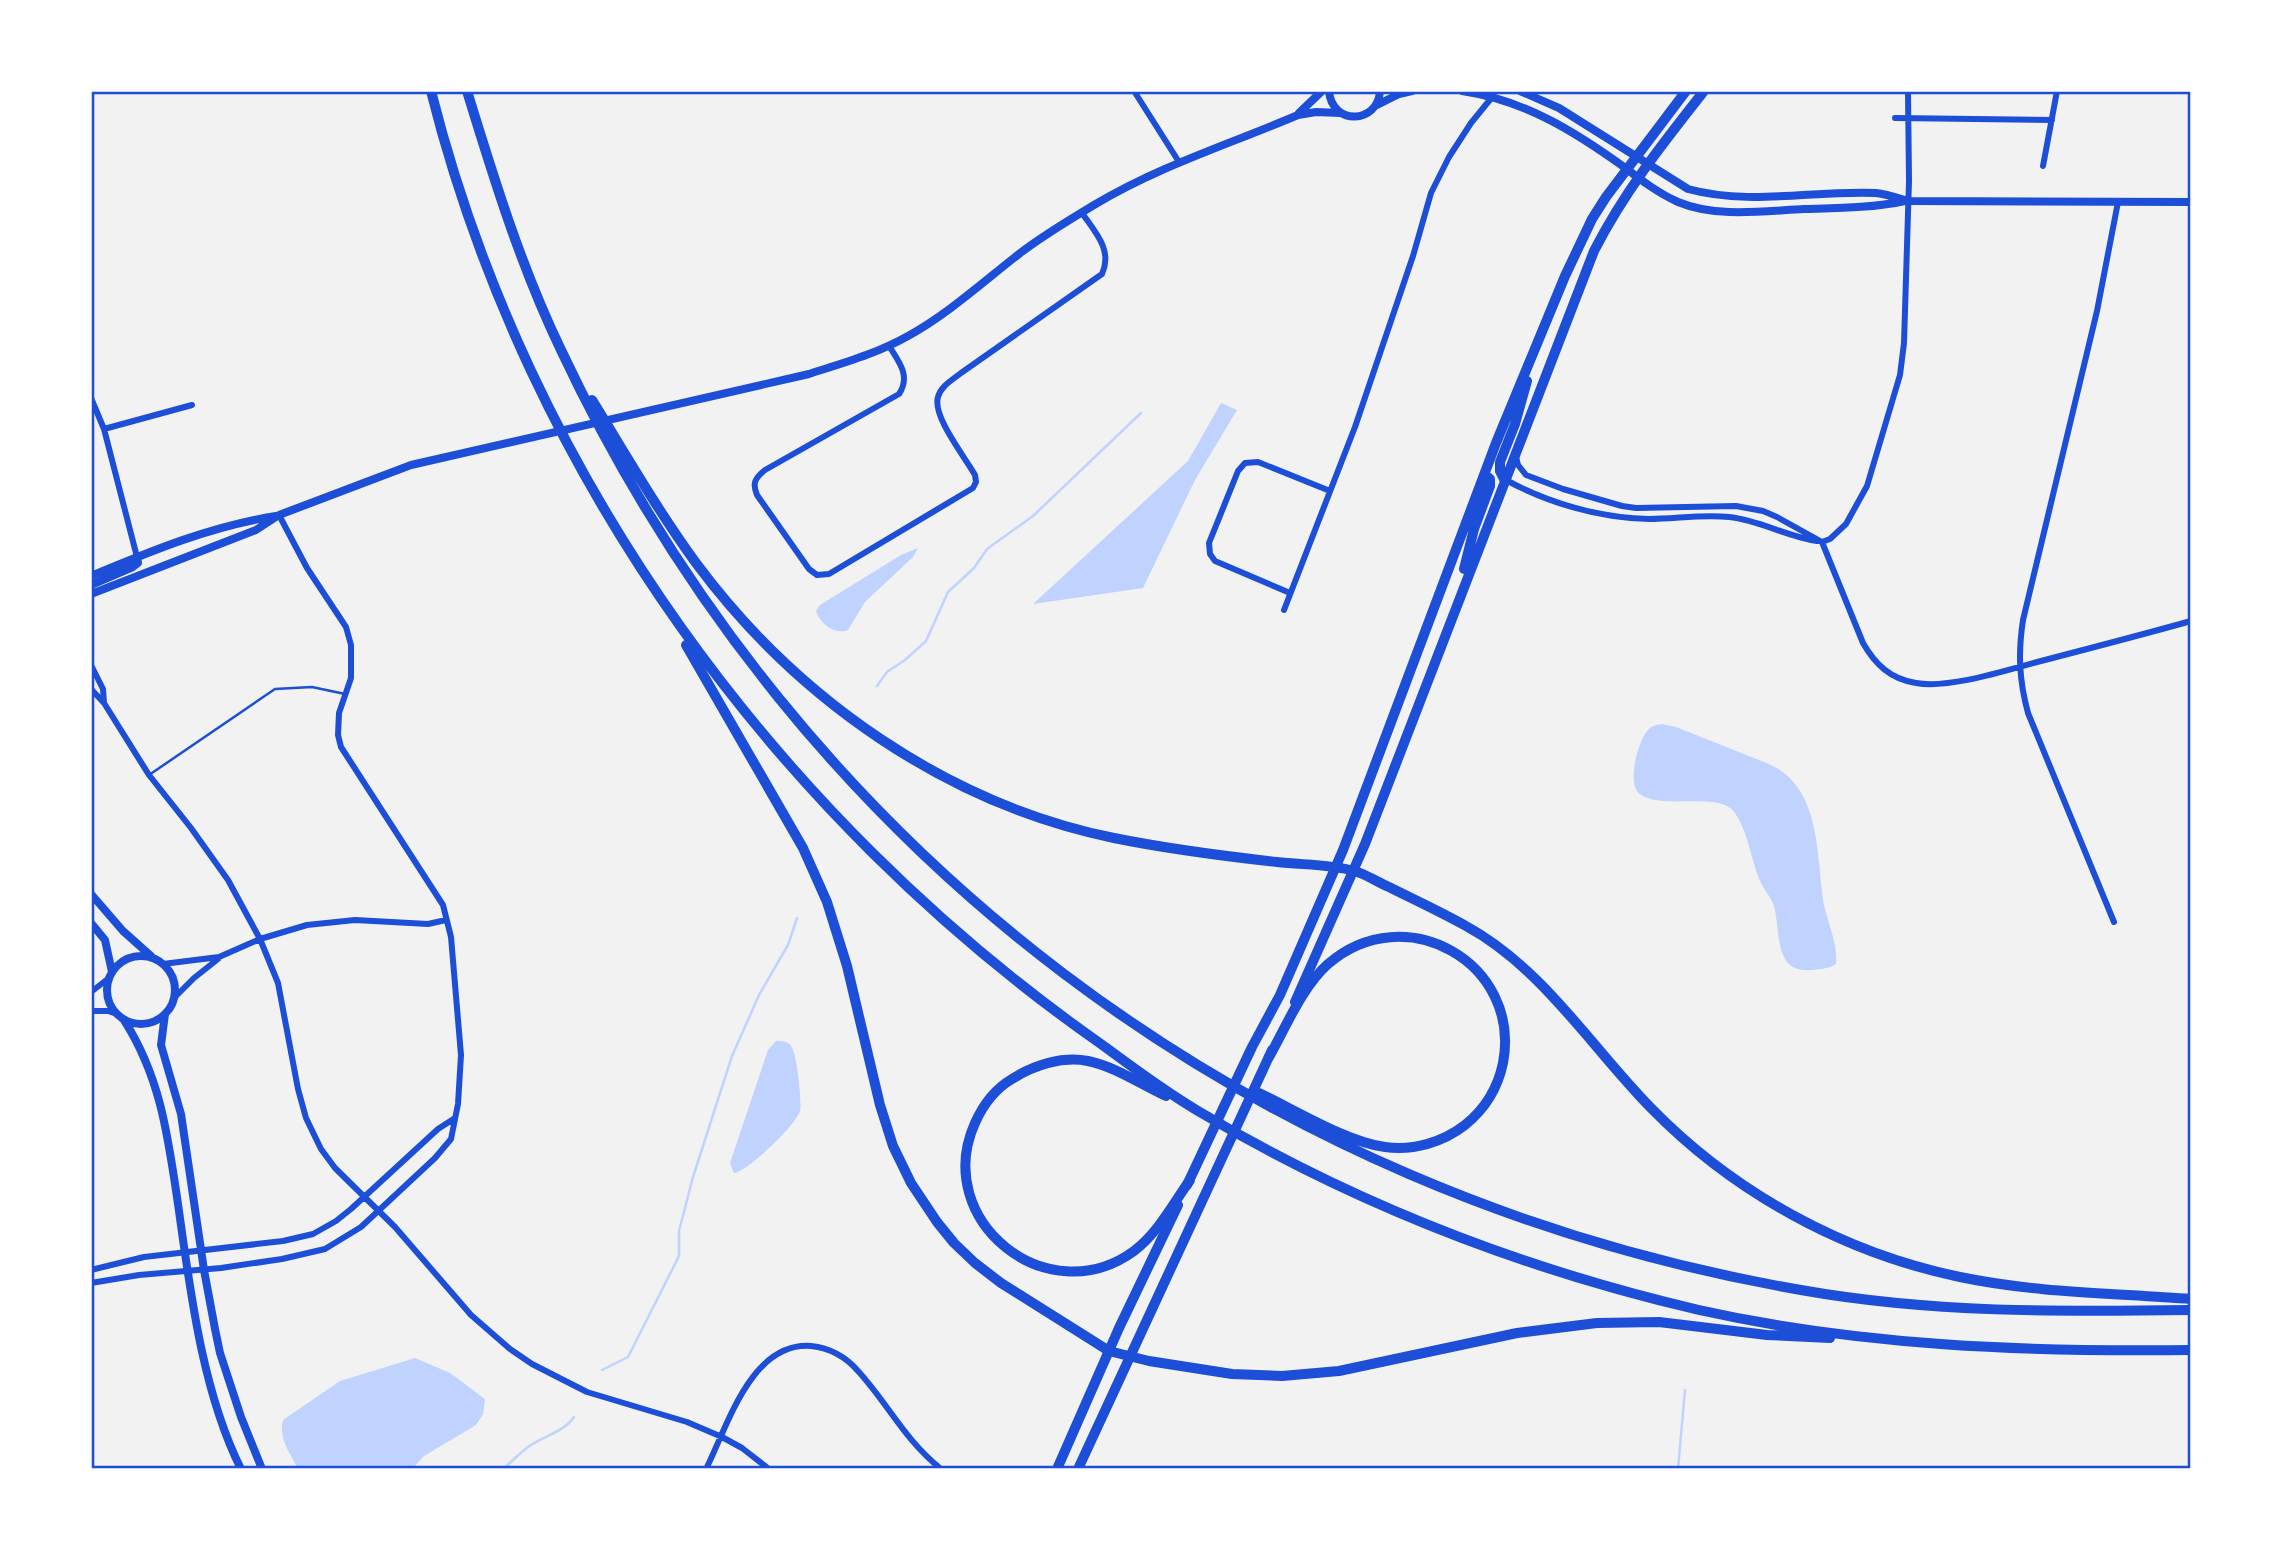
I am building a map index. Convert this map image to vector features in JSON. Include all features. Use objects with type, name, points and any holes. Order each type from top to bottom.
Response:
[{"type":"highway","points":[[432,91],[471,219],[534,373],[596,493],[783,812],[815,874],[827,902],[847,966],[886,1126],[901,1165],[923,1203],[954,1243],[1001,1283],[1109,1351],[1232,1374],[1310,1375],[1366,1366],[1530,1331],[1623,1322],[1685,1325],[1767,1335],[1949,1344],[2191,1350]]},
{"type":"highway","points":[[467,91],[511,228],[558,344],[615,455],[679,561],[739,649],[827,756],[918,850],[980,906],[1085,990],[1188,1059],[1318,1133],[1402,1173],[1494,1210],[1576,1237],[1728,1277],[1808,1292],[1897,1303],[1980,1310],[2191,1310]]},
{"type":"highway","points":[[558,344],[668,523],[723,597],[799,676],[891,746],[961,785],[1013,807],[1079,829],[1155,845],[1354,871],[1457,921],[1502,950],[1537,981],[1650,1107],[1681,1136],[1745,1186],[1822,1230],[1886,1257],[1963,1278],[2083,1292],[2191,1299]]},
{"type":"highway","points":[[650,581],[699,653],[783,759],[894,876],[953,929],[1063,1018],[1193,1108]]},
{"type":"highway","points":[[1188,1059],[1361,1141],[1399,1148],[1438,1140],[1470,1121],[1488,1101],[1499,1079],[1506,1040],[1502,1015],[1493,992],[1469,962],[1436,943],[1398,936],[1355,946],[1328,964],[1307,991],[1269,1057]]},
{"type":"highway","points":[[1189,1180],[1157,1228],[1135,1250],[1121,1259],[1091,1270],[1061,1271],[1046,1269],[1019,1258],[994,1238],[983,1225],[970,1197],[965,1161],[972,1129],[979,1115],[996,1091],[1022,1073],[1050,1063],[1075,1060],[1106,1065],[1193,1108],[1324,1179],[1462,1238],[1573,1276],[1759,1322],[1848,1335],[1949,1344]]},
{"type":"main road","points":[[1057,1469],[1189,1180],[1252,1047],[1280,995],[1335,868],[1485,475],[1565,276],[1592,219],[1636,155],[1686,91]]},
{"type":"main road","points":[[1078,1469],[1225,1157],[1354,871],[1584,273],[1615,209],[1636,177],[1704,91]]},
{"type":"main road","points":[[1504,479],[1500,462],[1515,424],[1537,343]]},
{"type":"main road","points":[[1451,617],[1474,529],[1490,486],[1490,479],[1485,475]]},
{"type":"street","points":[[1133,91],[1179,162]]},
{"type":"street","points":[[1298,115],[1322,91]]},
{"type":"street","points":[[1329,91],[1333,104],[1340,113]]},
{"type":"street","points":[[1376,106],[1380,91]]},
{"type":"street","points":[[91,576],[211,530],[279,515],[411,465],[809,373],[857,359],[889,346],[947,310],[1022,251],[1082,213],[1179,162],[1298,115],[1316,111],[1360,116],[1399,94],[1412,91]]},
{"type":"street","points":[[1462,91],[1493,96],[1533,110],[1556,122],[1636,177],[1679,202],[1721,211],[1880,206],[1908,201],[2191,202]]},
{"type":"street","points":[[1520,91],[1559,107],[1688,189],[1710,195],[1775,198],[1879,193],[1908,201]]},
{"type":"street","points":[[1504,479],[1522,489],[1606,516],[1648,519],[1728,516],[1767,524],[1801,539],[1822,542],[1830,539],[1846,524],[1867,486],[1900,375],[1904,343],[1908,201],[1908,91]]},
{"type":"street","points":[[2043,166],[2057,91]]},
{"type":"street","points":[[1284,610],[1354,427],[1413,256],[1431,193],[1471,123],[1493,96]]},
{"type":"street","points":[[1895,118],[2052,121]]},
{"type":"street","points":[[2114,922],[2028,713],[2019,667],[2023,620],[2097,311],[2118,202]]},
{"type":"street","points":[[889,346],[904,373],[905,380],[899,394],[765,470],[754,481],[753,487],[757,495],[809,569],[817,576],[829,574],[973,488],[975,475],[938,413],[937,398],[941,389],[961,373],[1102,274],[1106,263],[1105,251],[1082,213]]},
{"type":"street","points":[[91,398],[104,429],[138,563],[91,585]]},
{"type":"street","points":[[104,429],[192,405]]},
{"type":"street","points":[[1515,452],[1518,465],[1526,475],[1563,489],[1636,508],[1721,505],[1763,511],[1822,542],[1863,643],[1879,667],[1913,683],[1928,684],[2019,667],[2191,621]]},
{"type":"street","points":[[1290,593],[1215,561],[1210,554],[1209,543],[1238,471],[1245,463],[1258,462],[1330,491]]},
{"type":"street","points":[[91,594],[256,530],[279,515]]},
{"type":"street","points":[[91,1283],[139,1275],[204,1270],[319,1251],[342,1241],[379,1210],[442,1151],[451,1139],[460,1092],[461,1055],[451,937],[443,905],[341,747],[338,734],[339,713],[351,678],[351,645],[346,627],[307,568],[279,515]]},
{"type":"street","points":[[91,665],[103,689],[104,703]]},
{"type":"street","points":[[91,689],[104,703],[149,775],[228,880],[260,939],[278,982],[298,1089],[311,1129],[328,1160],[379,1210],[471,1315],[532,1364],[587,1392],[687,1422],[722,1437],[769,1469]]},
{"type":"street","points":[[91,894],[123,931],[163,964],[174,980],[174,998]]},
{"type":"street","points":[[262,1469],[220,1353],[204,1270],[181,1114],[161,1045],[165,1014],[174,998],[219,957],[260,939],[331,921],[428,924],[446,920]]},
{"type":"street","points":[[91,923],[105,940],[110,975],[107,998],[149,1066],[158,1089],[168,1138],[187,1271],[206,1366],[241,1469]]},
{"type":"street","points":[[91,992],[125,959],[135,956],[153,958]]},
{"type":"street","points":[[163,964],[219,957]]},
{"type":"street","points":[[91,1011],[108,1011],[141,1024],[149,1023],[165,1014]]},
{"type":"street","points":[[91,1270],[144,1257],[304,1237],[336,1221],[438,1129],[455,1118]]},
{"type":"street","points":[[706,1469],[751,1378],[761,1366],[774,1355],[789,1348],[812,1346],[834,1352],[850,1363],[917,1448],[941,1469]]},
{"type":"lane","points":[[149,775],[275,689],[312,687],[345,694]]},
{"type":"water","points":[[1221,403],[1237,410],[1195,480],[1143,588],[1033,604],[1188,461]]},
{"type":"water","points":[[918,548],[913,557],[865,602],[848,630],[833,630],[821,620],[816,611],[820,605],[901,555]]},
{"type":"water","points":[[1662,724],[1769,764],[1786,775],[1799,789],[1808,806],[1813,825],[1824,905],[1834,942],[1836,964],[1821,969],[1799,969],[1784,958],[1774,906],[1761,883],[1740,821],[1728,806],[1704,801],[1650,799],[1636,789],[1635,762],[1644,735],[1649,729]]},
{"type":"water","points":[[776,1041],[788,1043],[793,1050],[800,1111],[771,1147],[734,1173],[730,1163],[768,1050]]},
{"type":"water","points":[[415,1358],[450,1373],[485,1399],[483,1414],[476,1425],[424,1456],[412,1469],[298,1469],[283,1439],[283,1420],[340,1381]]},
{"type":"waterway","points":[[877,686],[887,672],[926,641],[948,592],[974,568],[987,549],[1033,516],[1141,413]]},
{"type":"waterway","points":[[602,1370],[628,1357],[679,1256],[679,1231],[693,1177],[732,1056],[759,995],[788,945],[797,918]]},
{"type":"waterway","points":[[1678,1469],[1685,1390]]},
{"type":"waterway","points":[[503,1469],[528,1447],[565,1426],[574,1417]]}]
